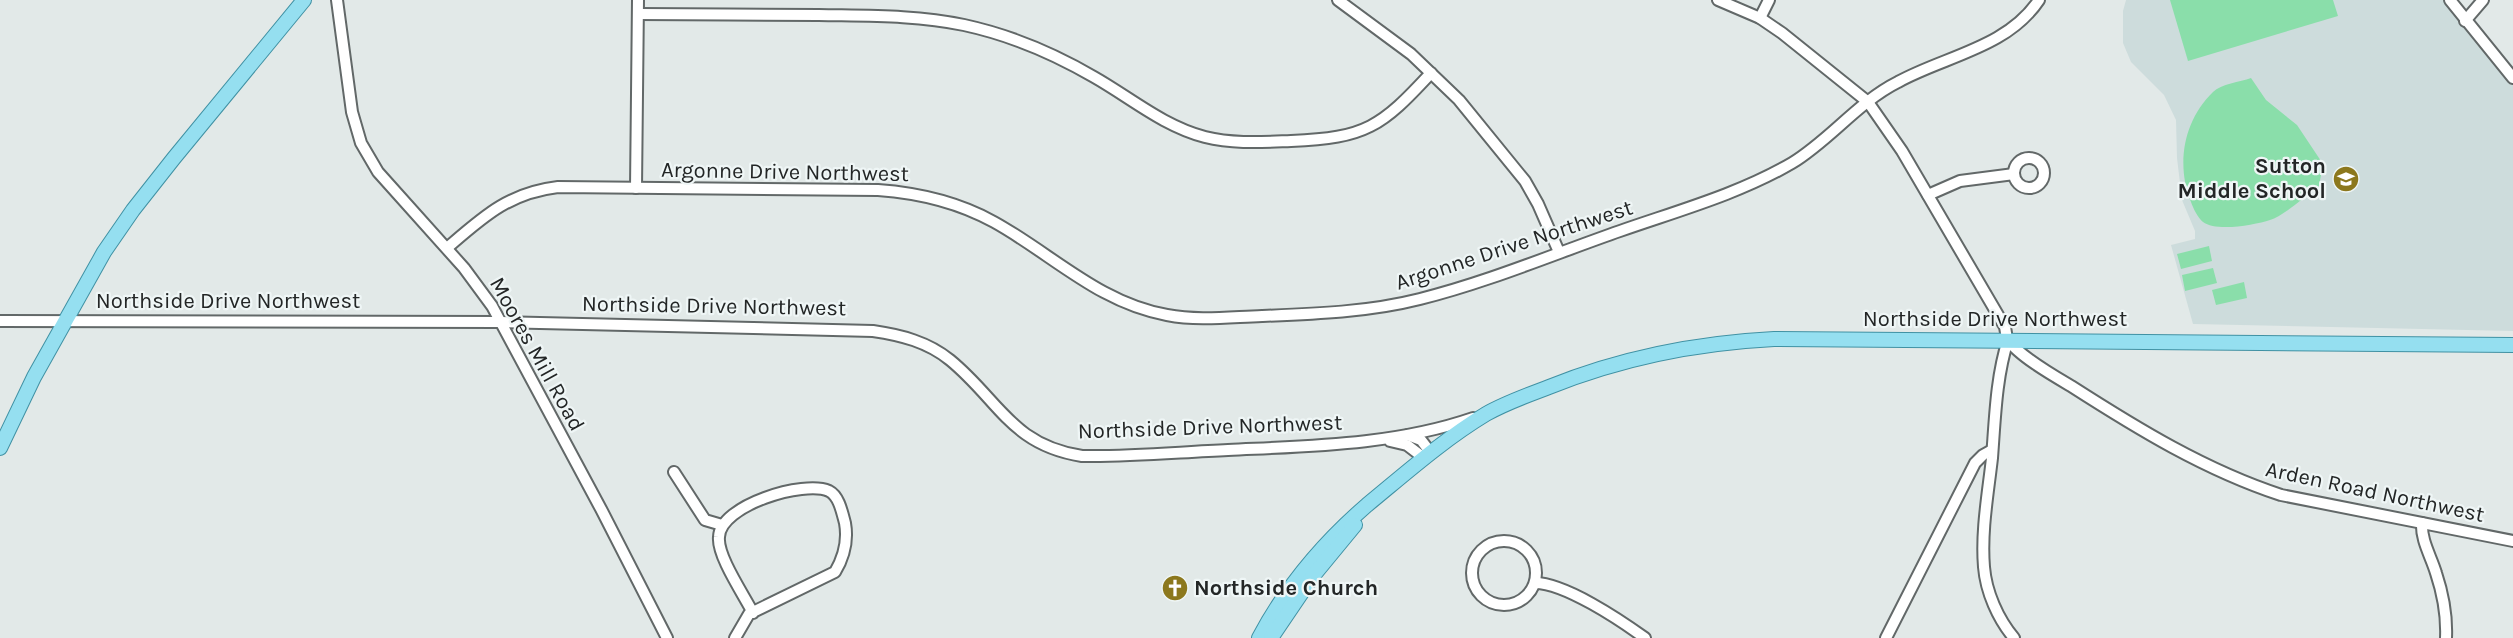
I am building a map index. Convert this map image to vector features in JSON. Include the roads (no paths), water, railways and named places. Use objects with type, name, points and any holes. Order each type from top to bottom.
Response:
[{"type":"main road","points":[[0,448],[63,322],[98,262],[133,210],[304,0]]},
{"type":"main road","name":"Northside Drive Northwest","points":[[1428,455],[1488,414],[1533,393],[1595,369],[1701,345],[1774,339],[2513,345]]},
{"type":"main road","points":[[1259,638],[1282,599],[1325,544],[1348,520],[1428,455]]},
{"type":"main road","points":[[1271,638],[1292,604],[1368,505]]},
{"type":"street","name":"Moores Mill Road","points":[[338,0],[351,112],[361,143],[378,172],[480,288],[501,322],[601,508],[667,638]]},
{"type":"street","points":[[636,188],[638,0]]},
{"type":"street","points":[[1338,0],[1411,54],[1459,100],[1525,181],[1539,204],[1559,252]]},
{"type":"street","name":"Arden Road Northwest","points":[[1718,0],[1760,18],[1868,102],[1902,151],[1928,195],[2004,327],[2008,340],[2048,372],[2144,433],[2251,485],[2281,495],[2513,541]]},
{"type":"street","points":[[1760,18],[1769,0]]},
{"type":"street","name":"Argonne Drive Northwest","points":[[447,248],[494,209],[526,193],[558,187],[878,190],[929,197],[962,207],[993,222],[1089,285],[1113,298],[1149,311],[1187,318],[1325,314],[1395,304],[1443,293],[1694,205],[1768,176],[1818,146],[1868,102],[1896,82],[1972,51],[1996,38],[2021,22],[2039,0]]},
{"type":"street","points":[[2450,0],[2513,78]]},
{"type":"street","points":[[2465,21],[2483,0]]},
{"type":"street","points":[[638,14],[895,16],[964,25],[1011,38],[1058,57],[1176,127],[1204,136],[1238,142],[1323,140],[1357,133],[1395,111],[1431,73]]},
{"type":"street","points":[[1928,195],[1960,181],[2014,174]]},
{"type":"street","name":"Northside Drive Northwest","points":[[0,321],[501,322],[873,331],[898,335],[924,344],[949,359],[1010,423],[1028,437],[1053,450],[1082,456],[1384,440],[1439,429],[1488,414]]},
{"type":"street","points":[[2008,340],[2002,359],[1992,450],[1984,528],[1984,568],[1994,605],[2014,638]]},
{"type":"street","points":[[1407,435],[1421,440],[1428,455]]},
{"type":"street","name":"Northside Drive Northwest","points":[[1384,440],[1407,445],[1428,455]]},
{"type":"street","points":[[1886,638],[1975,463],[1992,450]]},
{"type":"street","points":[[674,472],[705,520],[722,525]]},
{"type":"street","points":[[735,638],[743,622],[753,613],[836,572],[846,543],[842,513],[837,498],[830,492],[812,488],[758,500],[735,513],[722,525],[718,538],[723,555],[753,613]]},
{"type":"street","points":[[2422,523],[2422,538],[2436,573],[2444,603],[2446,638]]},
{"type":"street","points":[[1503,540],[1514,542],[1524,547],[1532,557],[1536,568],[1535,582],[1529,594],[1519,602],[1507,606],[1494,604],[1482,597],[1474,587],[1471,574],[1473,563],[1480,551],[1490,544],[1503,540]]},
{"type":"street","points":[[1535,582],[1576,596],[1600,608],[1644,638]]},
{"type":"place","name":"Sutton Middle School","points":[[2346,179]]},
{"type":"place","name":"Northside Church","points":[[1175,588]]}]
